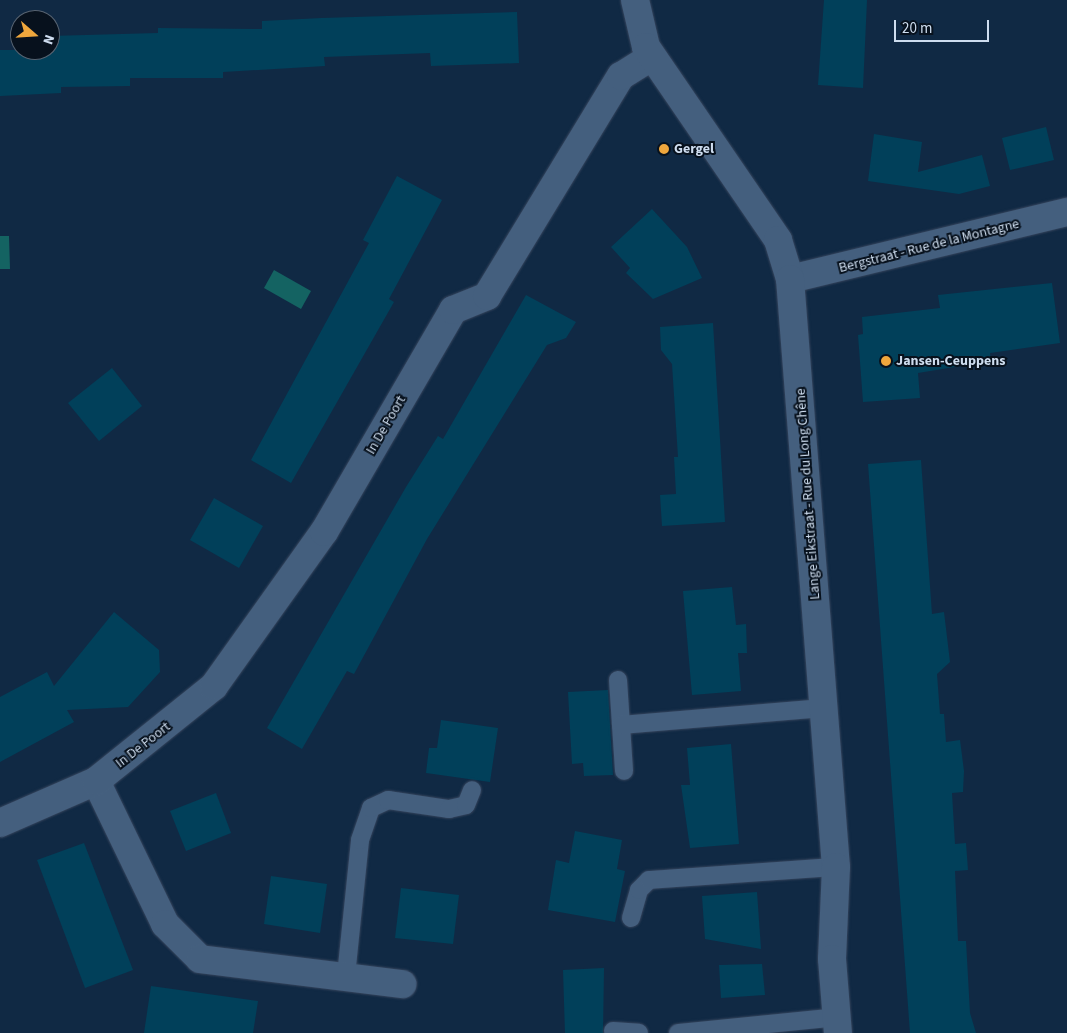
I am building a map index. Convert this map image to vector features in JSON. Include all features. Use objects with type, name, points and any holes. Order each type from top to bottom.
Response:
[{"type":"street","name":"Lange Eikstraat - Rue du Long Chêne","points":[[635,0],[634,13],[652,56],[778,240],[790,279],[836,867],[832,958],[837,1025]]},
{"type":"street","name":"In De Poort","points":[[0,823],[96,781],[214,686],[324,532],[453,310],[487,296],[621,76],[652,56]]},
{"type":"street","name":"Bergstraat - Rue de la Montagne","points":[[790,279],[1067,212]]},
{"type":"street","points":[[96,781],[165,924],[200,959],[402,984]]},
{"type":"lane","points":[[618,680],[624,771]]},
{"type":"lane","points":[[621,725],[823,708]]},
{"type":"lane","points":[[346,976],[360,840],[371,808],[388,800],[449,809],[466,805],[472,790]]},
{"type":"lane","points":[[631,918],[639,890],[649,880],[836,867]]},
{"type":"lane","points":[[678,1033],[837,1025]]},
{"type":"lane","points":[[613,1031],[639,1033]]},
{"type":"shaded area","points":[[0,236],[9,236],[10,269],[0,269]]},
{"type":"shaded area","points":[[274,270],[311,291],[301,309],[264,288]]},
{"type":"building","points":[[824,0],[867,0],[863,88],[818,85]]},
{"type":"building","points":[[517,12],[519,63],[431,66],[430,53],[324,57],[325,66],[223,72],[223,78],[130,78],[130,86],[61,87],[61,93],[0,96],[0,50],[10,50],[10,60],[60,60],[60,36],[158,33],[158,28],[262,29],[262,21]]},
{"type":"building","points":[[1046,127],[1054,160],[1010,170],[1002,138]]},
{"type":"building","points":[[874,134],[922,142],[918,172],[982,155],[990,186],[959,194],[868,181]]},
{"type":"building","points":[[397,176],[442,200],[389,299],[394,302],[291,483],[251,460],[369,243],[363,240]]},
{"type":"building","points":[[652,209],[687,247],[702,278],[653,299],[626,273],[630,268],[611,247]]},
{"type":"building","points":[[1052,283],[1060,343],[990,353],[991,361],[918,373],[920,398],[863,402],[858,335],[863,334],[862,317],[940,308],[938,295]]},
{"type":"building","points":[[526,295],[576,322],[566,338],[547,345],[427,539],[354,674],[347,671],[302,749],[267,728],[406,487],[438,436],[443,439]]},
{"type":"building","points":[[713,323],[725,522],[662,526],[660,495],[676,494],[674,457],[678,457],[672,364],[661,350],[660,327]]},
{"type":"building","points":[[112,368],[142,406],[99,441],[68,403]]},
{"type":"building","points":[[921,460],[932,614],[944,612],[950,662],[937,674],[940,714],[944,714],[946,742],[960,740],[964,771],[963,792],[952,793],[955,844],[966,843],[968,870],[955,871],[958,941],[966,941],[970,1013],[976,1033],[910,1033],[868,464]]},
{"type":"building","points":[[214,498],[263,526],[239,568],[190,540]]},
{"type":"building","points":[[732,587],[736,625],[746,624],[747,653],[738,653],[741,691],[692,695],[683,591]]},
{"type":"building","points":[[114,612],[159,650],[160,672],[128,707],[67,710],[74,722],[0,762],[0,697],[47,672],[54,686]]},
{"type":"building","points":[[608,690],[613,775],[584,776],[583,763],[572,764],[568,692]]},
{"type":"building","points":[[441,720],[498,728],[490,782],[426,773],[429,748],[437,748]]},
{"type":"building","points":[[731,744],[739,844],[690,848],[681,785],[690,785],[687,748]]},
{"type":"building","points":[[216,793],[231,833],[186,851],[170,811]]},
{"type":"building","points":[[575,831],[622,840],[617,869],[625,871],[615,922],[548,910],[556,860],[569,863]]},
{"type":"building","points":[[84,843],[133,970],[85,988],[37,860]]},
{"type":"building","points":[[271,876],[327,884],[320,933],[264,924]]},
{"type":"building","points":[[401,888],[459,895],[453,944],[395,938]]},
{"type":"building","points":[[757,892],[761,949],[705,939],[702,896]]},
{"type":"building","points":[[762,964],[765,995],[721,998],[719,965]]},
{"type":"building","points":[[604,968],[603,1033],[565,1033],[563,970]]},
{"type":"building","points":[[151,986],[258,1001],[253,1033],[144,1033]]},
{"type":"place","name":"Gergel","points":[[664,149]]},
{"type":"place","name":"Jansen-Ceuppens","points":[[886,361]]}]
